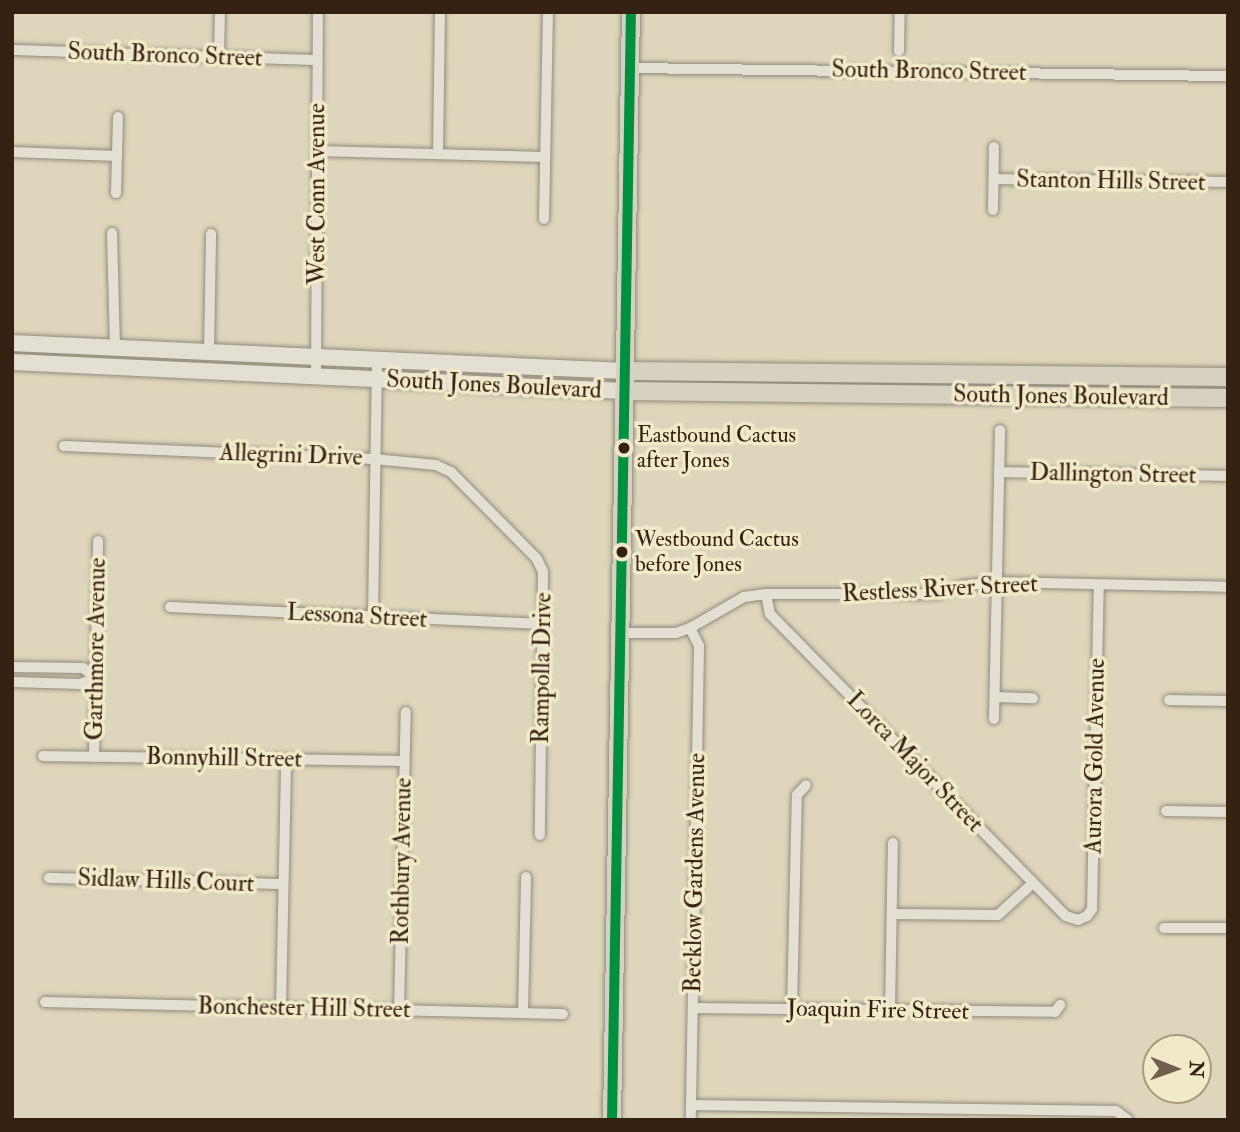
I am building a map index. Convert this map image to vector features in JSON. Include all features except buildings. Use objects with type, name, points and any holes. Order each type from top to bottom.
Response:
[{"type":"main road","points":[[611,1119],[631,12]]},
{"type":"main road","name":"South Jones Boulevard","points":[[12,343],[625,371],[1228,377]]},
{"type":"main road","name":"South Jones Boulevard","points":[[12,362],[624,391],[1228,398]]},
{"type":"street","points":[[219,58],[220,12]]},
{"type":"street","name":"West Conn Avenue","points":[[316,376],[318,12]]},
{"type":"street","points":[[438,154],[440,12]]},
{"type":"street","points":[[544,219],[548,12]]},
{"type":"street","points":[[900,12],[900,51]]},
{"type":"street","name":"South Bronco Street","points":[[12,50],[317,60]]},
{"type":"street","name":"South Bronco Street","points":[[630,68],[1228,76]]},
{"type":"street","points":[[116,193],[118,117]]},
{"type":"street","points":[[993,210],[994,147]]},
{"type":"street","points":[[317,151],[545,157]]},
{"type":"street","points":[[12,152],[117,156]]},
{"type":"street","name":"Stanton Hills Street","points":[[994,179],[1228,182]]},
{"type":"street","points":[[112,233],[115,348]]},
{"type":"street","points":[[209,352],[211,234]]},
{"type":"street","points":[[373,617],[377,359]]},
{"type":"street","points":[[994,719],[1000,430]]},
{"type":"street","name":"Allegrini Drive","points":[[64,446],[374,459],[442,467],[498,519]]},
{"type":"street","name":"Dallington Street","points":[[999,472],[1228,476]]},
{"type":"street","name":"Rampolla Drive","points":[[498,519],[540,565],[543,580],[540,835]]},
{"type":"street","name":"Garthmore Avenue","points":[[94,757],[98,541]]},
{"type":"street","name":"Restless River Street","points":[[620,633],[676,633],[690,628],[744,597],[766,594],[937,594],[962,586],[997,582],[1228,587]]},
{"type":"street","name":"Aurora Gold Avenue","points":[[1078,920],[1087,916],[1092,909],[1099,585]]},
{"type":"street","name":"Lorca Major Street","points":[[766,594],[770,614],[1066,916],[1078,920]]},
{"type":"street","name":"Lessona Street","points":[[170,607],[543,624]]},
{"type":"street","name":"Becklow Gardens Avenue","points":[[690,628],[699,646],[691,1120]]},
{"type":"street","points":[[12,667],[83,668],[96,678]]},
{"type":"street","points":[[12,682],[80,684],[96,678]]},
{"type":"street","points":[[995,697],[1033,698]]},
{"type":"street","points":[[1169,700],[1228,701]]},
{"type":"street","name":"Rothbury Avenue","points":[[400,1010],[405,712]]},
{"type":"street","name":"Bonnyhill Street","points":[[43,756],[404,761]]},
{"type":"street","points":[[281,1007],[286,760]]},
{"type":"street","points":[[792,1009],[797,795],[806,785]]},
{"type":"street","points":[[1166,811],[1228,813]]},
{"type":"street","points":[[890,1010],[893,843]]},
{"type":"street","points":[[523,1013],[526,877]]},
{"type":"street","name":"Sidlaw Hills Court","points":[[49,878],[283,884]]},
{"type":"street","points":[[892,915],[998,915],[1033,883]]},
{"type":"street","points":[[1164,928],[1228,928]]},
{"type":"street","name":"Bonchester Hill Street","points":[[45,1002],[563,1014]]},
{"type":"street","name":"Joaquin Fire Street","points":[[693,1008],[1055,1012],[1060,1005]]},
{"type":"street","points":[[691,1105],[1115,1111],[1127,1118]]},
{"type":"transit line","points":[[612,1120],[631,12]]},
{"type":"place","name":"Eastbound Cactus after Jones","points":[[624,448]]},
{"type":"place","name":"Westbound Cactus before Jones","points":[[622,552]]}]
